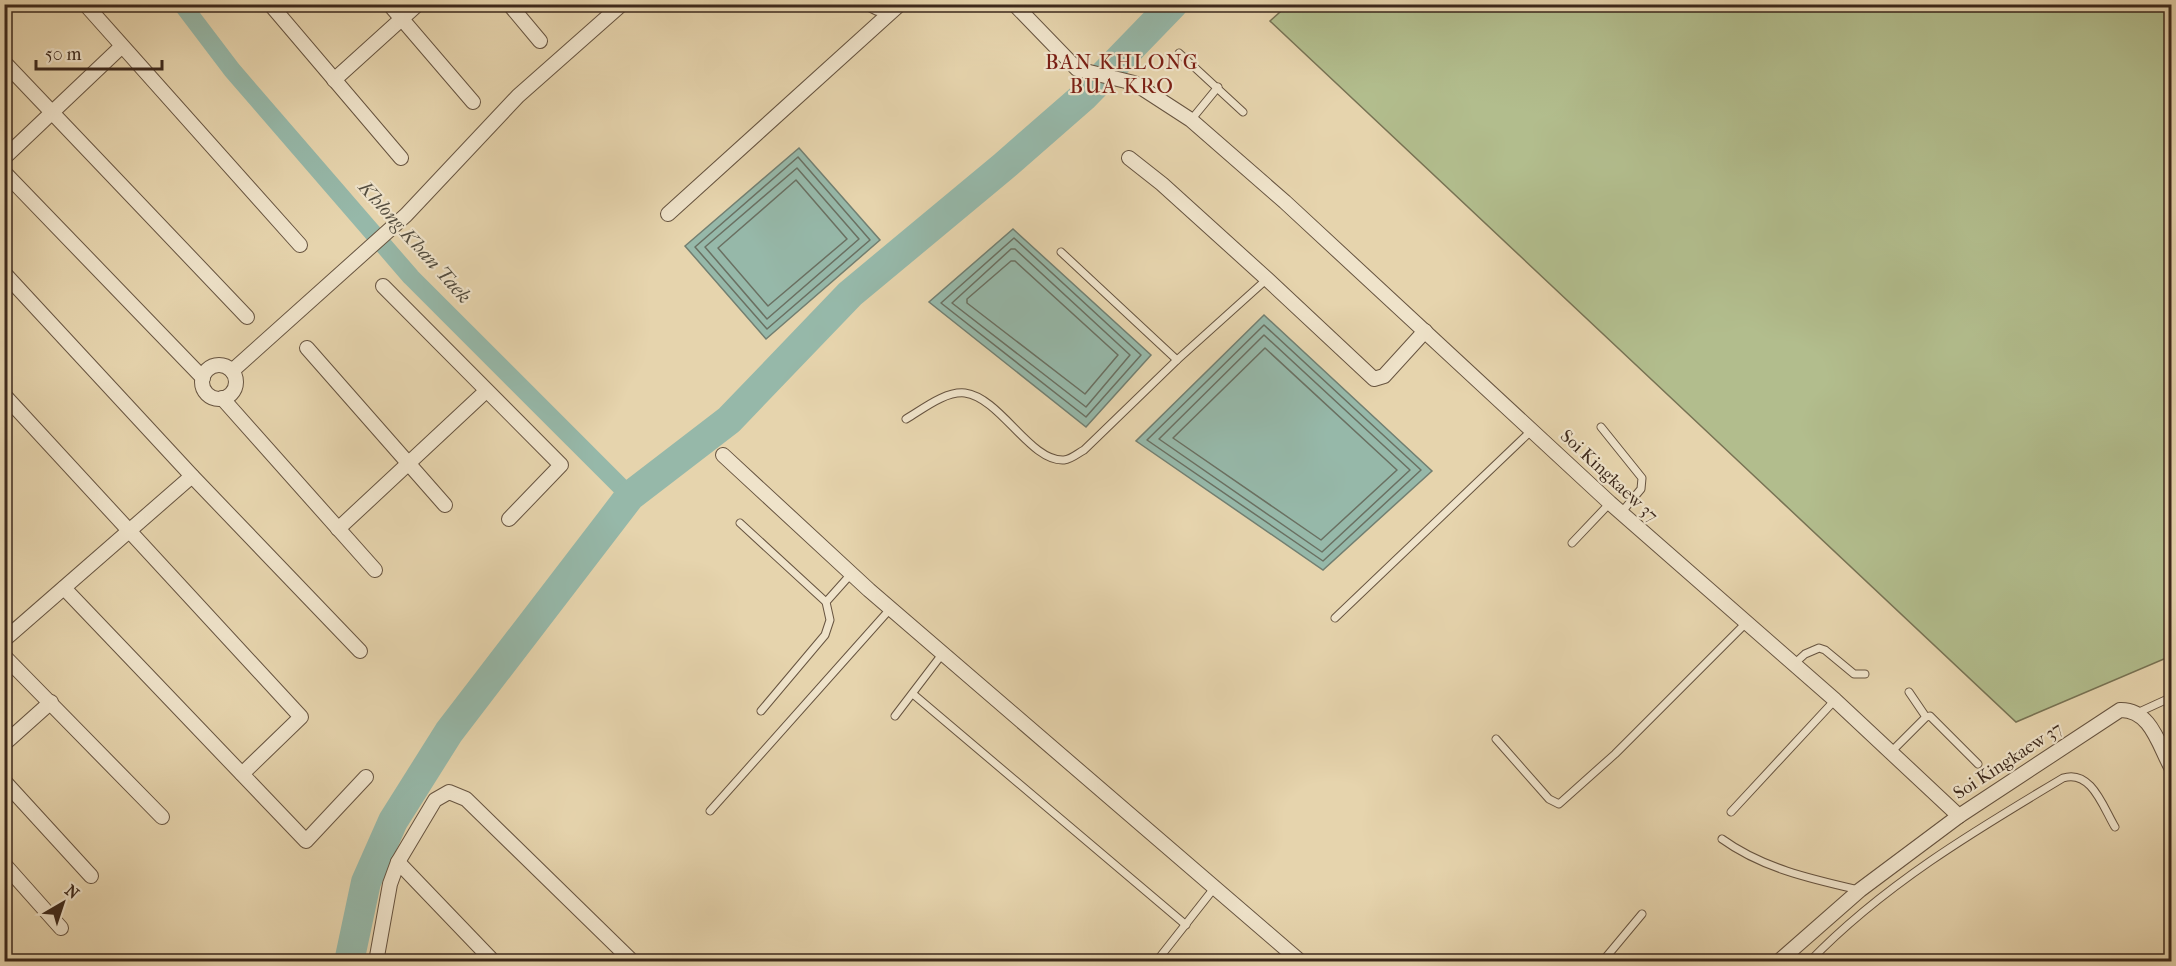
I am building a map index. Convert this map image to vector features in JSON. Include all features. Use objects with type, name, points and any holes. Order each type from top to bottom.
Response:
[{"type":"street","points":[[85,4],[300,245]]},
{"type":"street","points":[[270,4],[401,158]]},
{"type":"street","points":[[389,4],[472,102]]},
{"type":"street","points":[[334,80],[418,4]]},
{"type":"street","points":[[509,4],[540,41]]},
{"type":"street","points":[[232,371],[406,215],[518,96],[622,4]]},
{"type":"street","points":[[870,4],[878,8],[885,4]]},
{"type":"street","points":[[669,214],[900,4]]},
{"type":"street","name":"Soi Kingkaew 37","points":[[1014,4],[1077,69],[1134,83],[1191,120],[1285,202],[1621,513],[1835,700],[1959,816],[2120,710],[2137,712]]},
{"type":"street","points":[[4,158],[122,47]]},
{"type":"street","points":[[4,62],[247,317]]},
{"type":"street","points":[[1129,158],[1162,184],[1374,379],[1383,376],[1425,332]]},
{"type":"street","points":[[4,172],[203,378],[207,393],[222,398],[375,570]]},
{"type":"street","points":[[4,273],[192,476],[360,651]]},
{"type":"street","points":[[383,286],[485,392],[561,465],[509,519]]},
{"type":"street","points":[[307,348],[445,505]]},
{"type":"street","points":[[203,378],[209,369],[218,365],[232,371]]},
{"type":"street","points":[[222,398],[235,388],[232,371]]},
{"type":"street","points":[[338,529],[485,392]]},
{"type":"street","points":[[4,395],[301,717],[242,774]]},
{"type":"street","points":[[723,455],[851,574],[1301,962]]},
{"type":"street","points":[[4,640],[192,476]]},
{"type":"street","points":[[64,588],[306,841],[366,777]]},
{"type":"street","points":[[4,656],[162,817]]},
{"type":"street","points":[[4,744],[51,702]]},
{"type":"street","points":[[2137,712],[2145,717],[2172,769]]},
{"type":"street","points":[[4,781],[91,876]]},
{"type":"street","points":[[376,962],[390,884],[398,862],[435,801],[449,792],[459,795],[633,962]]},
{"type":"street","points":[[1778,962],[1860,890],[1959,816]]},
{"type":"street","points":[[398,862],[494,962]]},
{"type":"street","points":[[4,864],[60,928]]},
{"type":"lane","points":[[1179,53],[1243,112]]},
{"type":"lane","points":[[1191,120],[1218,87]]},
{"type":"lane","points":[[1061,252],[1177,360]]},
{"type":"lane","points":[[906,418],[941,399],[965,393],[985,402],[1045,454],[1062,460],[1071,458],[1084,450],[1177,360],[1267,279]]},
{"type":"lane","points":[[1601,427],[1642,478],[1641,489],[1621,513]]},
{"type":"lane","points":[[1335,618],[1532,430]]},
{"type":"lane","points":[[1572,543],[1610,503]]},
{"type":"lane","points":[[740,523],[826,602],[830,620],[825,635],[761,711]]},
{"type":"lane","points":[[826,602],[851,574]]},
{"type":"lane","points":[[710,811],[891,608]]},
{"type":"lane","points":[[1496,739],[1549,800],[1560,804],[1615,754],[1746,623]]},
{"type":"lane","points":[[1794,664],[1814,648],[1819,648],[1825,650],[1854,674],[1865,674]]},
{"type":"lane","points":[[896,716],[943,653]]},
{"type":"lane","points":[[1909,692],[1926,717]]},
{"type":"lane","points":[[913,693],[1186,925]]},
{"type":"lane","points":[[2137,712],[2172,697]]},
{"type":"lane","points":[[1731,812],[1835,700]]},
{"type":"lane","points":[[1891,752],[1926,717],[1933,717],[1978,764]]},
{"type":"lane","points":[[1809,962],[1866,910],[1955,842],[2063,778],[2073,774],[2082,777],[2094,790],[2115,827]]},
{"type":"lane","points":[[1722,839],[1761,862],[1816,880],[1860,890]]},
{"type":"lane","points":[[1156,962],[1215,887]]},
{"type":"lane","points":[[1602,962],[1642,914]]},
{"type":"green space","points":[[1289,4],[2171,5],[2171,656],[2016,722],[1270,21]]},
{"type":"water","points":[[799,148],[880,240],[766,339],[685,246]]},
{"type":"water","points":[[1013,229],[1151,355],[1086,427],[929,302]]},
{"type":"water","points":[[1264,315],[1432,471],[1323,570],[1136,441]]},
{"type":"waterway","name":"Khlong Khan Taek","points":[[182,4],[232,70],[411,277],[630,496]]},
{"type":"waterway","points":[[349,962],[366,882],[393,821],[449,732],[630,496],[729,420],[850,294],[1083,97],[1173,4]]},
{"type":"district","name":"BAN KHLONG BUA KRO","points":[[1122,74]]}]
